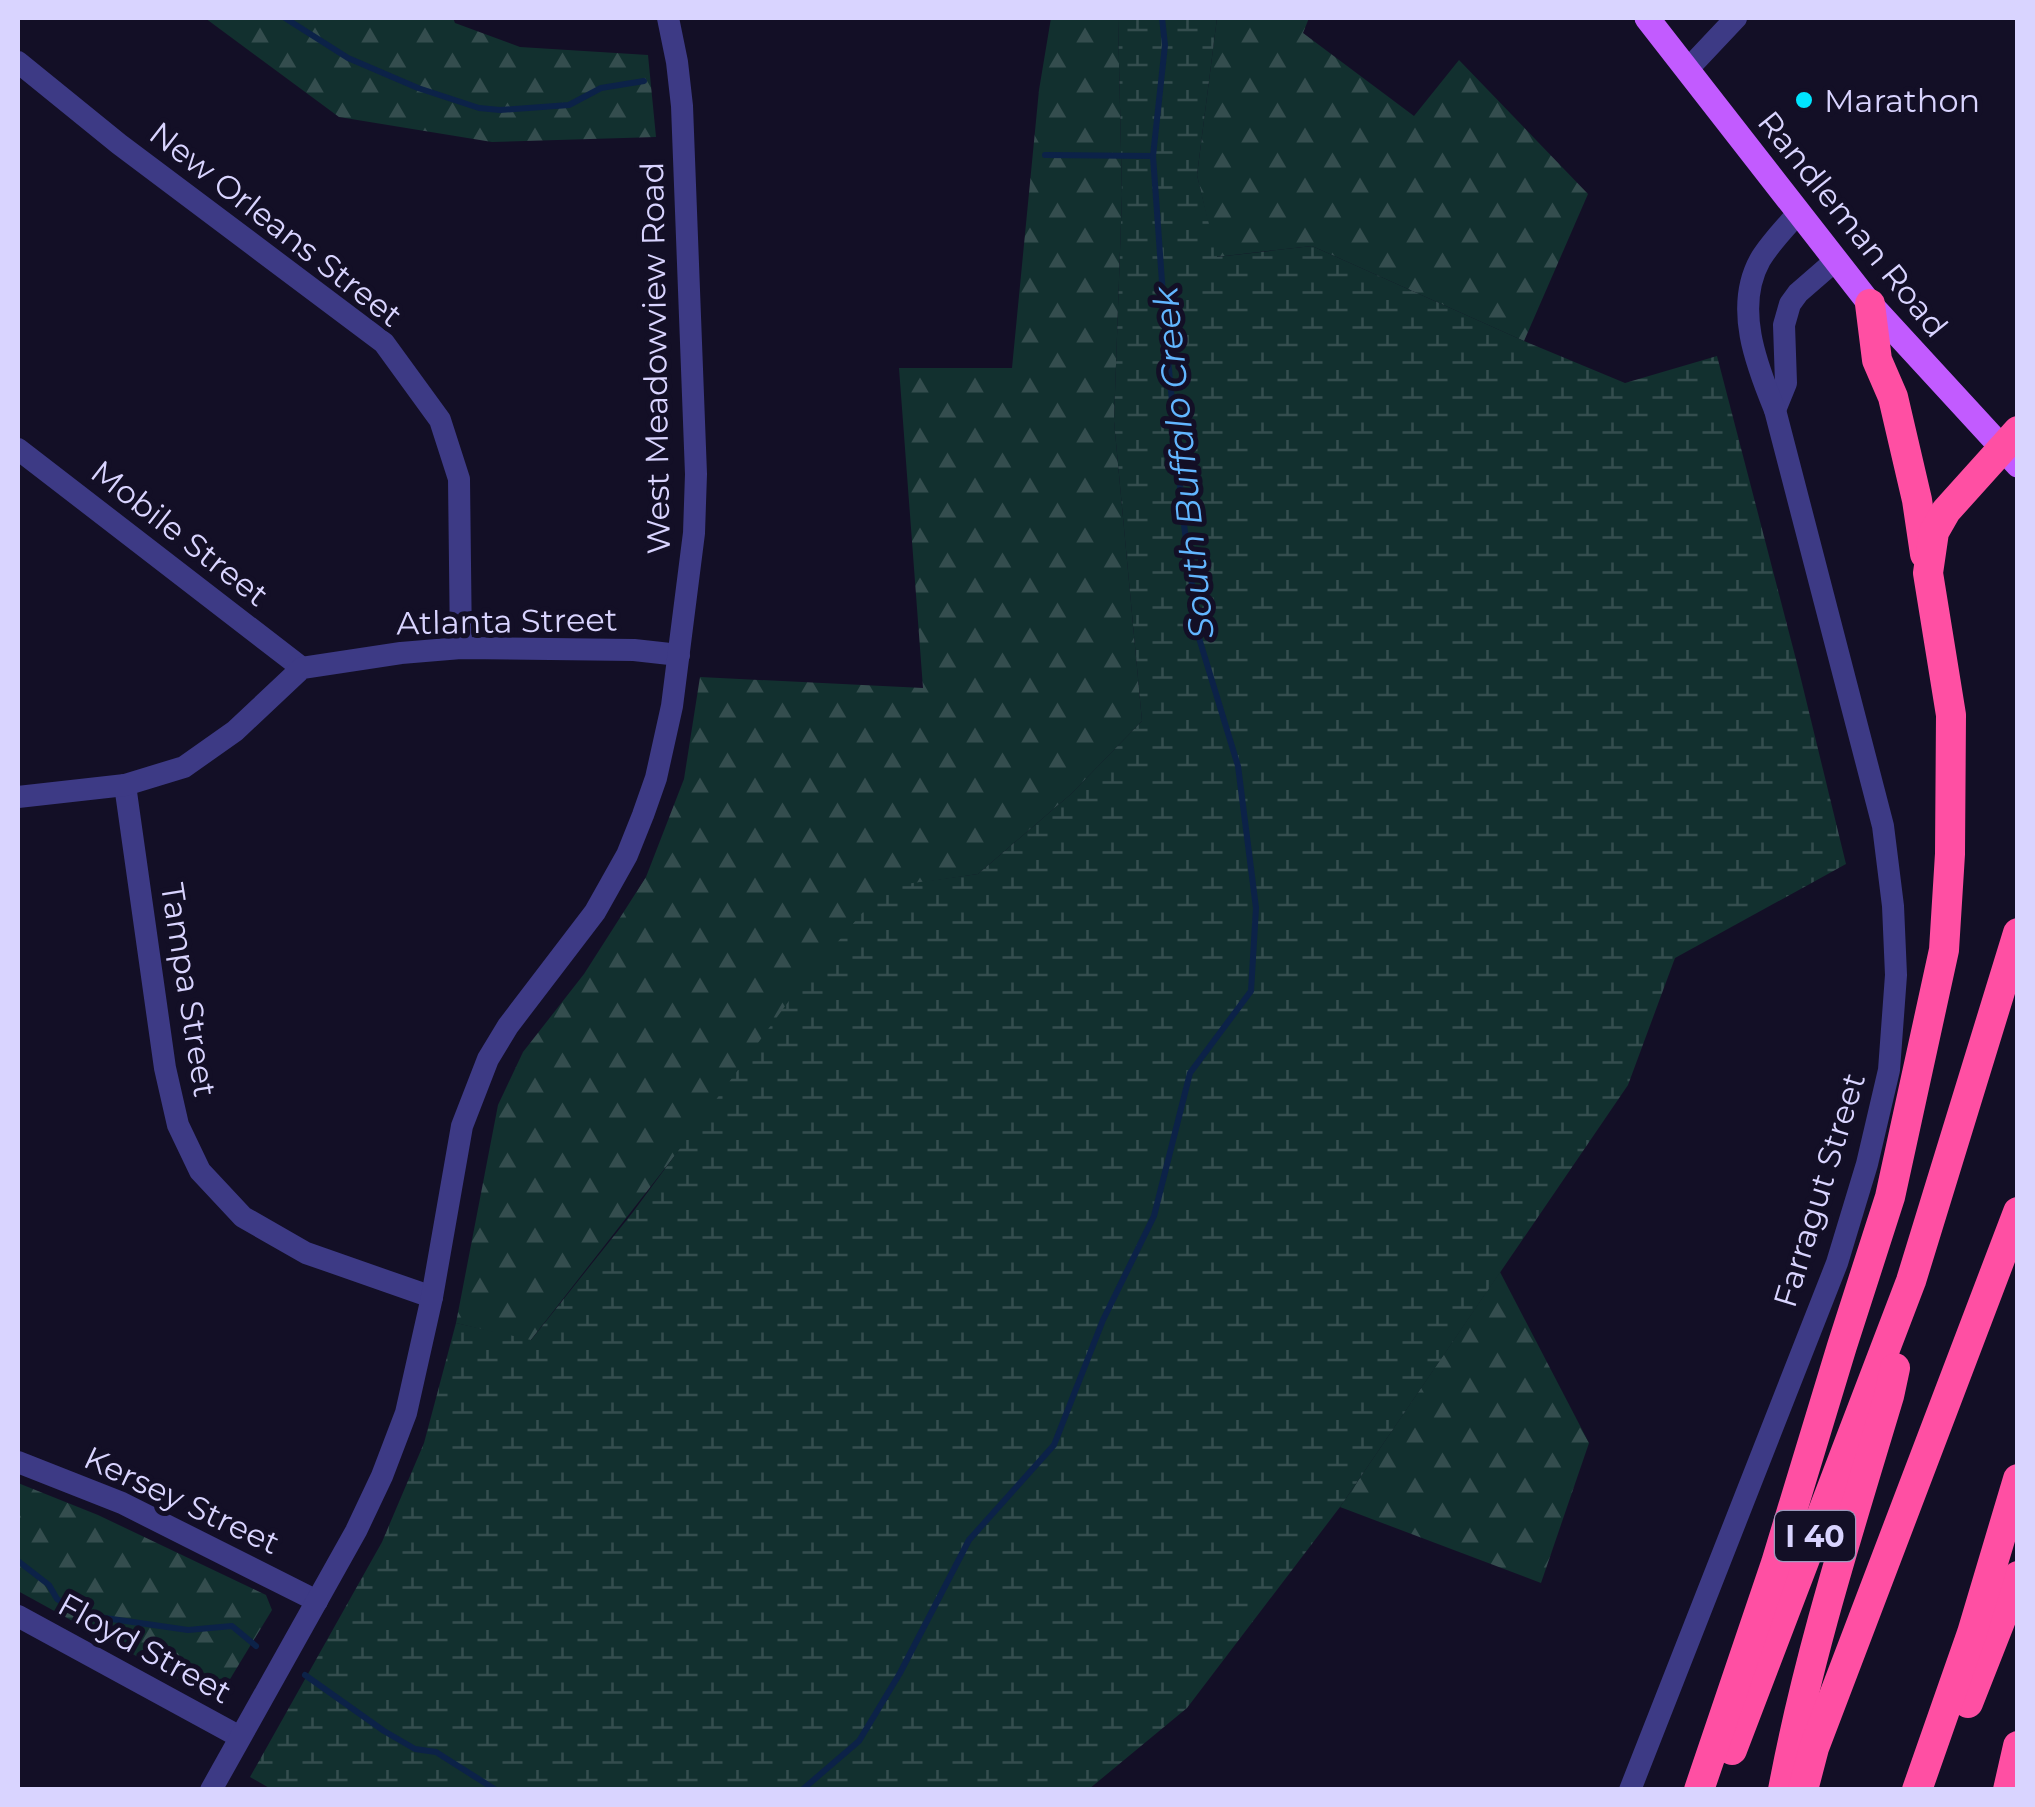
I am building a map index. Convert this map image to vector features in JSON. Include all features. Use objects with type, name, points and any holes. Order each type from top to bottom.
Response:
[{"type":"highway","points":[[1699,1790],[1776,1563],[1890,1197],[1944,950],[1950,854],[1951,714],[1917,500],[1893,397],[1877,360],[1870,304]]},
{"type":"highway","points":[[1928,573],[1934,532],[1946,512],[2012,448]]},
{"type":"highway","name":"I 40","points":[[1716,1790],[1911,1281],[2018,933]]},
{"type":"highway","points":[[1803,1790],[1814,1748],[2018,1212]]},
{"type":"highway","points":[[1783,1790],[1796,1718],[1823,1615],[1889,1396],[1911,1281]]},
{"type":"highway","points":[[1917,1790],[1972,1633],[2018,1479]]},
{"type":"highway","points":[[1934,1790],[2018,1576]]},
{"type":"highway","points":[[2008,1790],[2018,1746]]},
{"type":"main road","name":"Randleman Road","points":[[1646,18],[1870,304],[2012,448]]},
{"type":"street","name":"West Meadowview Road","points":[[211,1790],[356,1531],[406,1413],[432,1298],[462,1126],[488,1059],[508,1026],[581,931],[626,855],[643,815],[665,742],[694,533],[696,474],[684,138],[677,62],[668,18]]},
{"type":"street","points":[[1687,70],[1736,18]]},
{"type":"street","name":"New Orleans Street","points":[[18,62],[119,144],[384,344],[440,420],[458,479],[461,648]]},
{"type":"street","name":"Farragut Street","points":[[1630,1790],[1837,1262],[1867,1164],[1889,1070],[1896,975],[1883,826],[1748,320],[1752,278],[1762,257],[1799,212]]},
{"type":"street","name":"Farragut Street","points":[[1774,410],[1786,383],[1784,325],[1790,304],[1836,260]]},
{"type":"street","name":"Mobile Street","points":[[18,450],[302,668]]},
{"type":"street","name":"Atlanta Street","points":[[302,668],[461,648],[634,650],[678,655]]},
{"type":"street","points":[[18,797],[125,785],[184,767],[234,731],[302,668]]},
{"type":"street","name":"Tampa Street","points":[[125,785],[165,1068],[178,1126],[200,1171],[243,1217],[306,1253],[432,1298]]},
{"type":"street","name":"Kersey Street","points":[[18,1462],[122,1503],[317,1600]]},
{"type":"street","name":"Floyd Street","points":[[18,1616],[240,1737]]},
{"type":"green space","points":[[205,18],[453,18],[455,23],[520,47],[648,55],[656,137],[492,142],[339,117]]},
{"type":"green space","points":[[1051,18],[1118,18],[1122,195],[1114,421],[1142,721],[1071,794],[978,874],[884,888],[530,1341],[456,1323],[498,1105],[523,1052],[584,974],[646,877],[684,779],[700,677],[923,688],[899,368],[1012,368],[1039,90]]},
{"type":"green space","points":[[1118,18],[1217,18],[1197,175],[1217,257],[1312,246],[1625,383],[1717,356],[1846,864],[1675,958],[1628,1085],[1340,1507],[1187,1708],[1089,1789],[271,1789],[250,1777],[382,1542],[424,1443],[456,1323],[531,1340],[633,1212],[797,990],[884,887],[978,874],[1071,794],[1142,721],[1114,421],[1122,195]]},
{"type":"green space","points":[[1217,18],[1309,18],[1303,33],[1414,116],[1459,60],[1588,194],[1524,341],[1312,246],[1216,257],[1197,175]]},
{"type":"green space","points":[[1500,1272],[1589,1443],[1541,1583],[1340,1507]]},
{"type":"green space","points":[[18,1483],[98,1515],[266,1595],[272,1610],[221,1694],[207,1695],[18,1591]]},
{"type":"waterway","points":[[285,18],[348,58],[418,88],[479,108],[569,105],[601,88],[644,81]]},
{"type":"waterway","name":"South Buffalo Creek","points":[[802,1790],[859,1741],[900,1673],[969,1540],[1054,1445],[1103,1320],[1154,1216],[1190,1073],[1251,991],[1256,908],[1238,766],[1199,638],[1166,338],[1153,156],[1165,45],[1162,18]]},
{"type":"waterway","points":[[1045,155],[1153,156]]},
{"type":"waterway","points":[[18,1561],[49,1585],[65,1604],[105,1618],[188,1630],[232,1626],[256,1646]]},
{"type":"waterway","points":[[305,1675],[384,1731],[415,1749],[436,1752],[496,1790]]},
{"type":"place","name":"Marathon","points":[[1804,100]]}]
